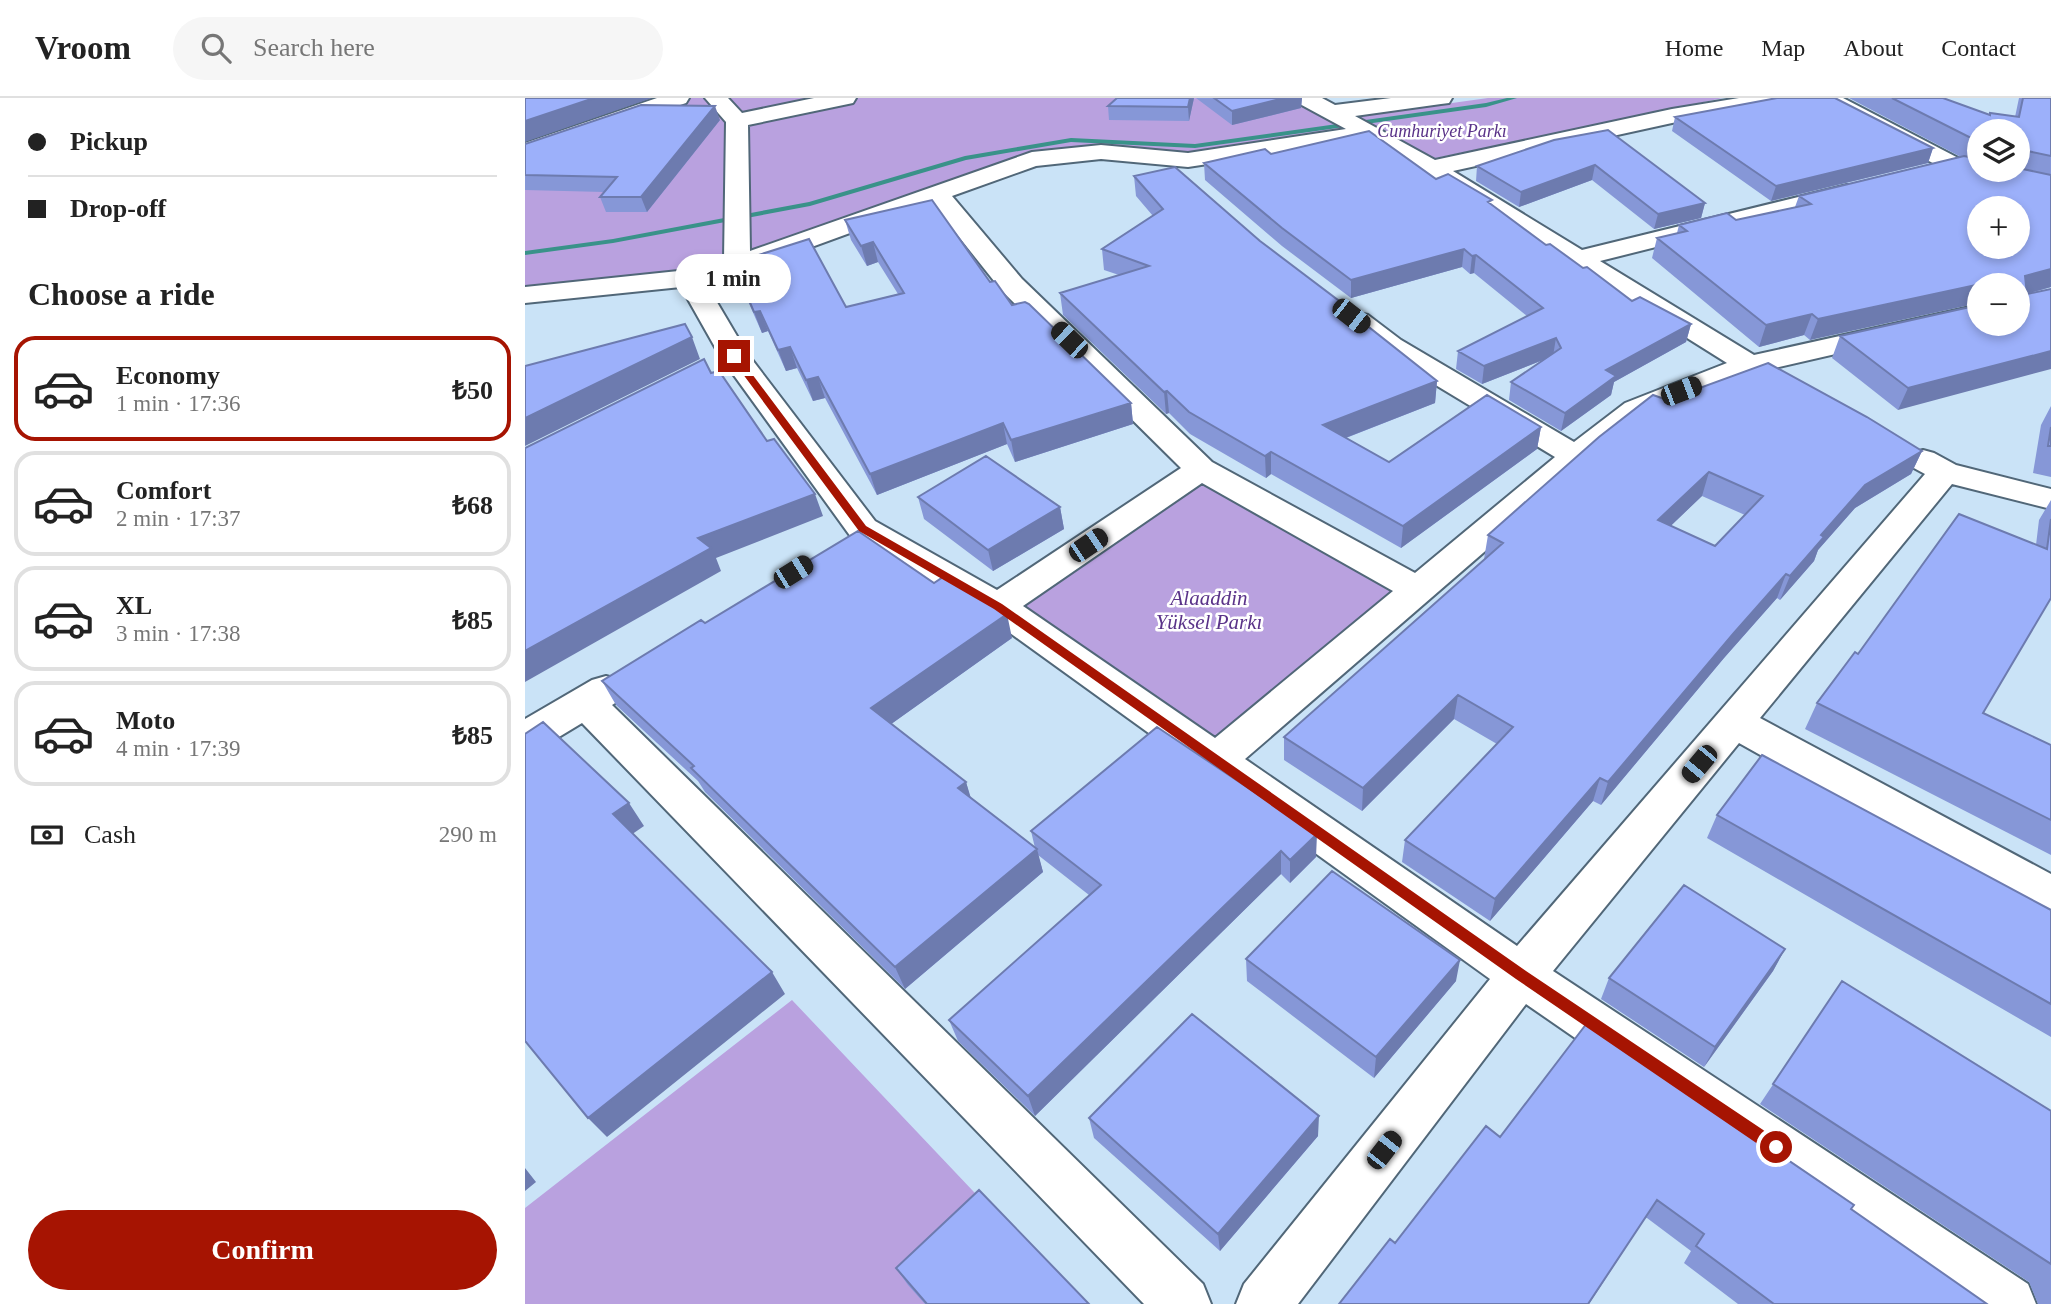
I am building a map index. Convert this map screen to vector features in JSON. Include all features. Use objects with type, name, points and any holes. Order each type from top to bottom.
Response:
[{"type":"street","points":[[525,151],[678,98]]},
{"type":"street","points":[[716,98],[737,121],[737,265]]},
{"type":"street","points":[[737,121],[845,98]]},
{"type":"street","points":[[1306,98],[1371,132],[1581,258],[1749,365],[1786,385]]},
{"type":"street","points":[[1334,112],[1441,98]]},
{"type":"street","points":[[1432,169],[1672,116],[1777,98]]},
{"type":"street","points":[[1826,98],[1956,166],[2051,187]]},
{"type":"street","points":[[525,295],[689,278],[737,265],[1032,159],[1101,152],[1188,160],[1371,132]]},
{"type":"street","points":[[1163,159],[1193,185]]},
{"type":"street","points":[[1916,176],[1956,166]]},
{"type":"street","points":[[1581,258],[1875,186]]},
{"type":"street","points":[[936,193],[1012,285],[1201,469],[1418,590]]},
{"type":"street","points":[[689,278],[722,362],[851,536],[998,606],[1521,975],[2008,1304]]},
{"type":"street","points":[[1336,304],[1391,346],[1576,456]]},
{"type":"street","points":[[1217,760],[1636,408],[1749,365],[1967,316]]},
{"type":"street","points":[[1896,446],[1945,472],[2051,499]]},
{"type":"street","points":[[998,606],[1201,469]]},
{"type":"street","points":[[1264,1304],[1521,975],[1945,472]]},
{"type":"street","points":[[525,738],[632,674]]},
{"type":"street","points":[[586,703],[1183,1304]]},
{"type":"street","points":[[1734,722],[2051,896]]},
{"type":"green space","points":[[525,98],[1306,98],[1371,132],[1151,159],[1032,159],[737,265],[525,295]]},
{"type":"green space","name":"Cumhuriyet Parkı","points":[[1488,98],[1723,98],[1431,159],[1359,116]]},
{"type":"green space","name":"Alaaddin Yüksel Parkı","points":[[1201,469],[1418,590],[1217,760],[998,606]]},
{"type":"green space","points":[[792,1000],[1080,1304],[525,1304],[525,1208]]},
{"type":"building","points":[[525,98],[594,98],[525,121]]},
{"type":"building","points":[[1117,98],[1190,98],[1188,107],[1108,106]]},
{"type":"building","points":[[1214,98],[1284,98],[1232,111]]},
{"type":"building","points":[[1777,98],[1835,98],[1933,148],[1776,186],[1675,117]]},
{"type":"building","points":[[1892,98],[1943,98],[1990,115],[2019,117],[2023,98],[2051,98],[2051,156],[2030,152],[2030,119],[1967,119],[1967,136]]},
{"type":"building","points":[[641,105],[715,106],[641,197],[600,197],[617,177],[525,175],[525,144]]},
{"type":"building","points":[[1608,130],[1705,203],[1658,214],[1595,165],[1521,192],[1477,166],[1554,140]]},
{"type":"building","points":[[1369,131],[1436,179],[1448,174],[1492,200],[1488,202],[1546,245],[1550,244],[1583,268],[1587,267],[1632,301],[1640,297],[1691,324],[1606,370],[1616,376],[1565,413],[1511,382],[1561,348],[1556,338],[1484,366],[1458,351],[1543,308],[1476,255],[1472,256],[1464,249],[1351,280],[1282,228],[1204,163],[1265,149],[1271,154]]},
{"type":"building","points":[[1964,156],[1967,157],[1967,182],[2030,182],[2030,171],[2051,175],[2051,269],[2030,275],[1967,273],[1967,287],[1818,319],[1812,314],[1766,325],[1657,238],[1687,231],[1679,225],[1727,213],[1736,220],[1811,204],[1799,196]]},
{"type":"building","points":[[1175,167],[1260,241],[1363,319],[1360,320],[1437,381],[1323,425],[1389,462],[1487,395],[1541,427],[1403,526],[1271,452],[1265,456],[1189,412],[1167,391],[1164,392],[1060,293],[1149,266],[1102,249],[1163,209],[1134,176]]},
{"type":"building","points":[[932,200],[990,282],[995,281],[1012,305],[1025,302],[1029,304],[1131,403],[1011,440],[1003,423],[870,474],[818,377],[806,380],[790,347],[778,350],[760,311],[754,312],[733,263],[809,239],[846,307],[904,293],[873,242],[861,246],[845,220]]},
{"type":"building","points":[[2051,289],[2051,351],[1908,388],[1840,336],[1967,308],[1967,336],[2030,336],[2030,293]]},
{"type":"building","points":[[685,324],[692,337],[525,418],[525,366]]},
{"type":"building","points":[[704,359],[711,373],[719,371],[767,441],[774,439],[815,494],[698,538],[711,548],[525,651],[525,448]]},
{"type":"building","points":[[1768,363],[1867,417],[1922,451],[1865,485],[1821,535],[1824,537],[1790,576],[1786,574],[1733,634],[1608,782],[1600,778],[1495,899],[1405,840],[1513,727],[1458,695],[1363,788],[1284,737],[1503,543],[1488,535],[1599,437],[1653,395],[1667,400]],"holes":[[[1709,472],[1763,496],[1715,546],[1658,520]]]},
{"type":"building","points":[[986,456],[1060,507],[988,550],[918,497]]},
{"type":"building","points":[[1959,514],[2047,549],[2051,519],[2051,598],[1983,713],[2051,745],[2051,820],[1817,703],[1855,652],[1858,654]]},
{"type":"building","points":[[858,531],[934,583],[946,575],[1007,614],[871,708],[966,782],[958,788],[1037,849],[895,967],[691,768],[694,766],[602,681],[701,620],[705,623]]},
{"type":"building","points":[[543,722],[629,803],[613,814],[772,972],[588,1118],[525,1041],[525,734]]},
{"type":"building","points":[[1157,727],[1317,834],[1290,860],[1281,851],[1028,1096],[949,1020],[1101,885],[1031,831]]},
{"type":"building","points":[[1762,755],[2051,910],[2051,1004],[1717,815]]},
{"type":"building","points":[[1332,871],[1460,960],[1376,1057],[1246,959]]},
{"type":"building","points":[[1684,885],[1785,949],[1715,1047],[1609,978]]},
{"type":"building","points":[[1842,981],[2051,1111],[2051,1264],[1773,1084]]},
{"type":"building","points":[[1192,1014],[1319,1116],[1218,1234],[1089,1118]]},
{"type":"building","points":[[1587,1023],[1854,1205],[1851,1209],[1987,1304],[1774,1304],[1696,1246],[1704,1234],[1657,1200],[1588,1304],[1339,1304],[1390,1239],[1395,1243],[1486,1126],[1500,1137]]},
{"type":"building","points":[[979,1190],[1089,1304],[927,1304],[896,1268]]},
{"type":"waterway","points":[[525,253],[613,241],[810,204],[965,158],[1071,140],[1195,146],[1486,105],[1514,98]]},
{"type":"route","points":[[734,356],[863,529],[998,606],[1521,975],[1776,1147]]}]
